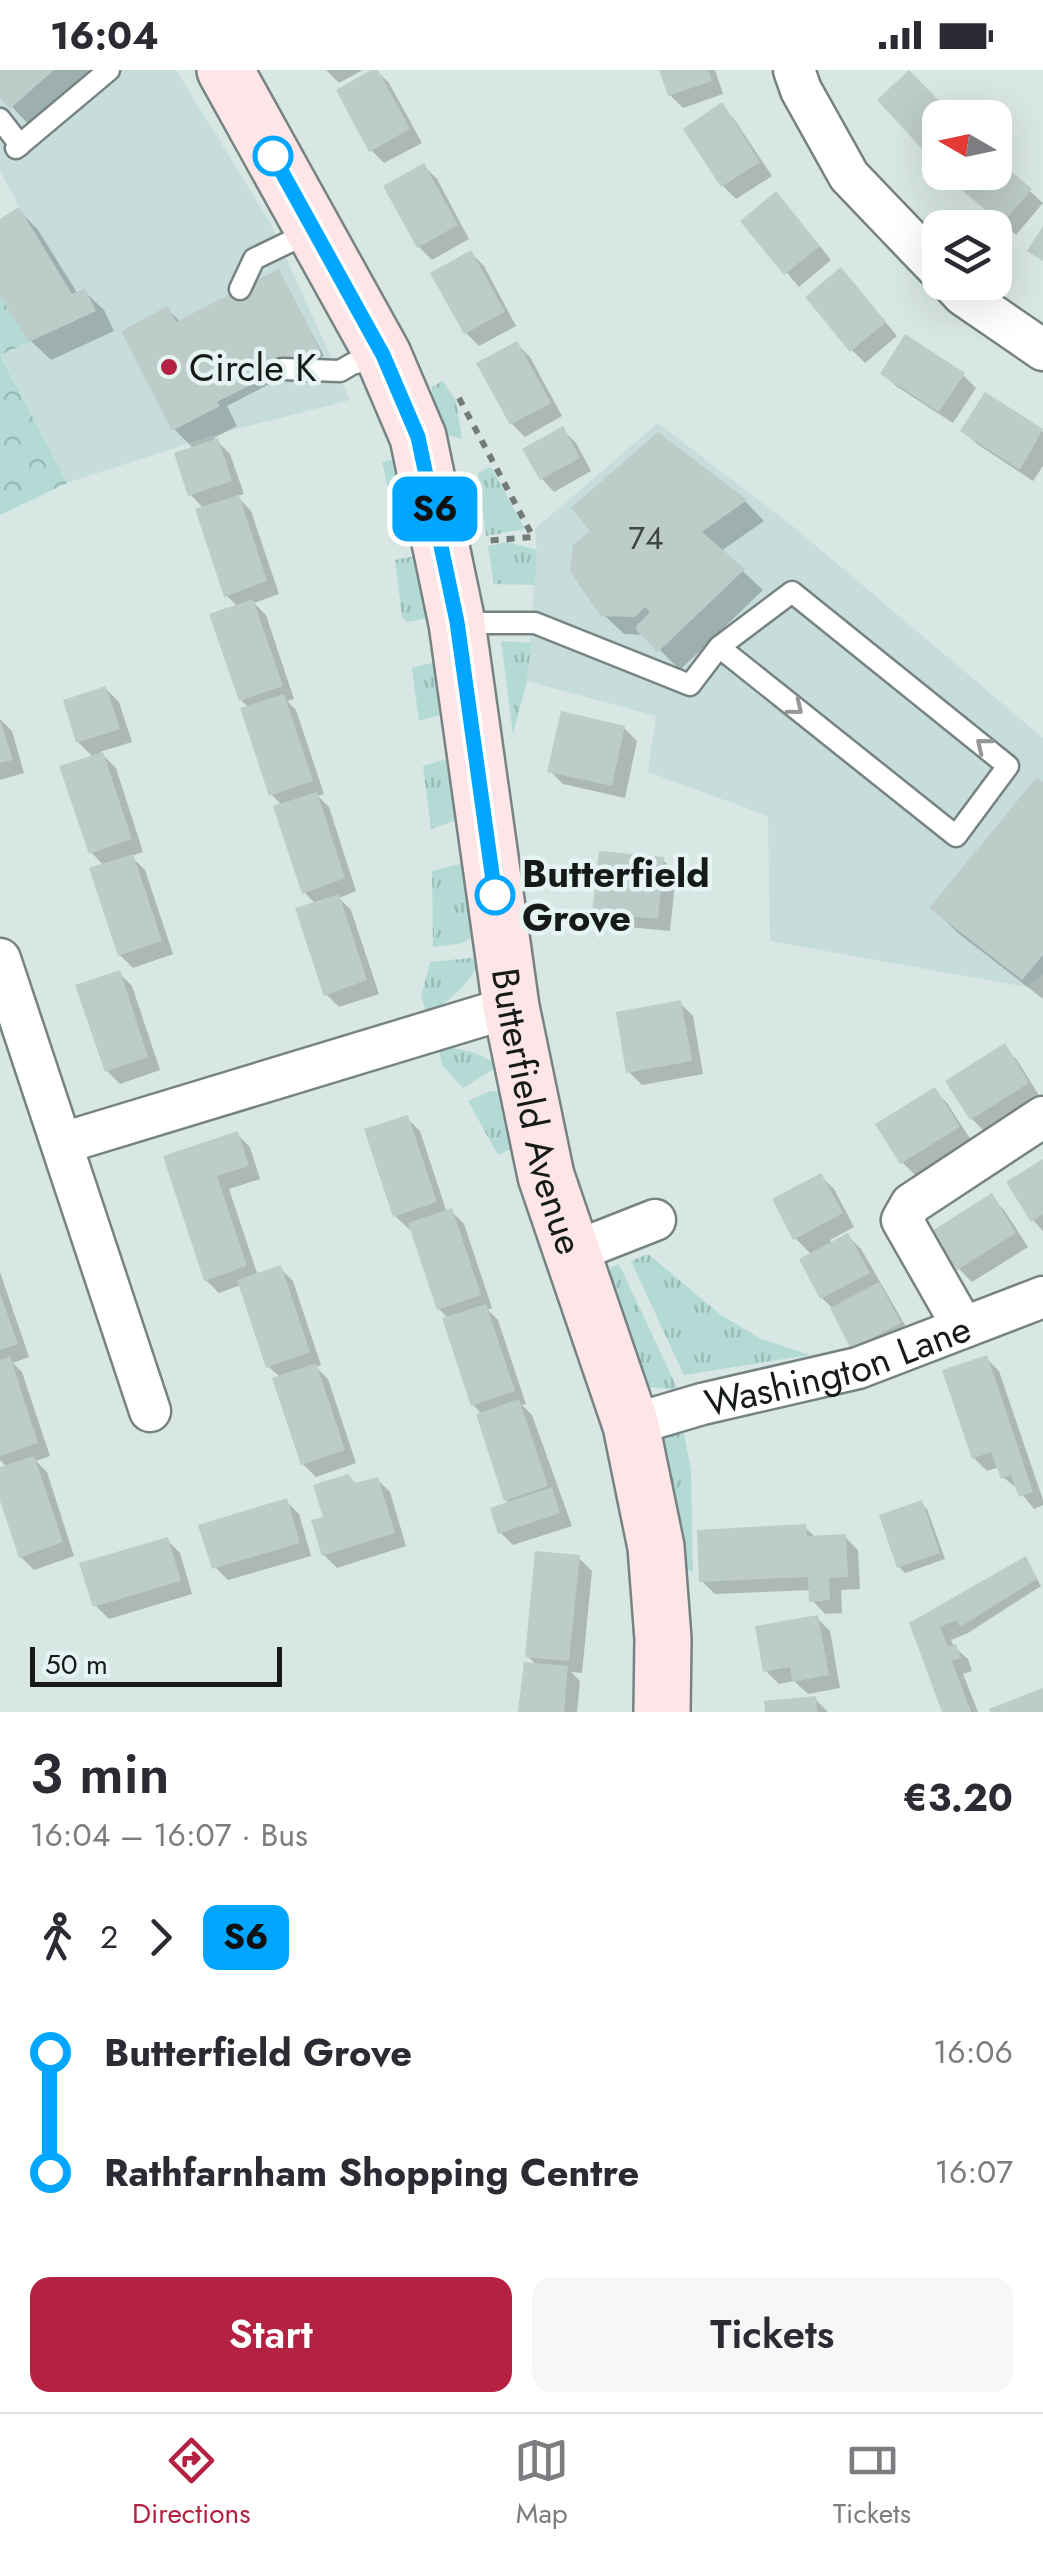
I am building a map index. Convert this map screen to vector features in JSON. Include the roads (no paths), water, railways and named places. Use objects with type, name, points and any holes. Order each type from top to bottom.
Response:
[{"type":"main road","name":"Butterfield Avenue","points":[[224,70],[383,355],[418,437],[457,622],[511,1007],[546,1176],[631,1425],[656,1547],[663,1639],[662,1712]]},
{"type":"street","points":[[794,70],[849,176],[922,252]]},
{"type":"street","points":[[970,300],[1043,350]]},
{"type":"street","points":[[0,958],[150,1410]]},
{"type":"street","points":[[63,1142],[511,1007]]},
{"type":"street","points":[[962,1327],[902,1220],[911,1204],[1043,1117]]},
{"type":"street","points":[[571,1253],[655,1220]]},
{"type":"street","name":"Washington Lane","points":[[631,1425],[702,1404],[858,1368],[1043,1296]]},
{"type":"lane","points":[[0,118],[18,146],[109,70]]},
{"type":"lane","points":[[240,289],[254,259],[316,229]]},
{"type":"lane","points":[[282,369],[340,371],[383,355]]},
{"type":"lane","points":[[457,622],[535,623],[690,685],[719,647],[792,592],[1008,766],[956,836],[719,647]]},
{"type":"place","name":"Circle K","points":[[169,367]]},
{"type":"place","name":"Butterfield Grove","points":[[495,895]]}]
